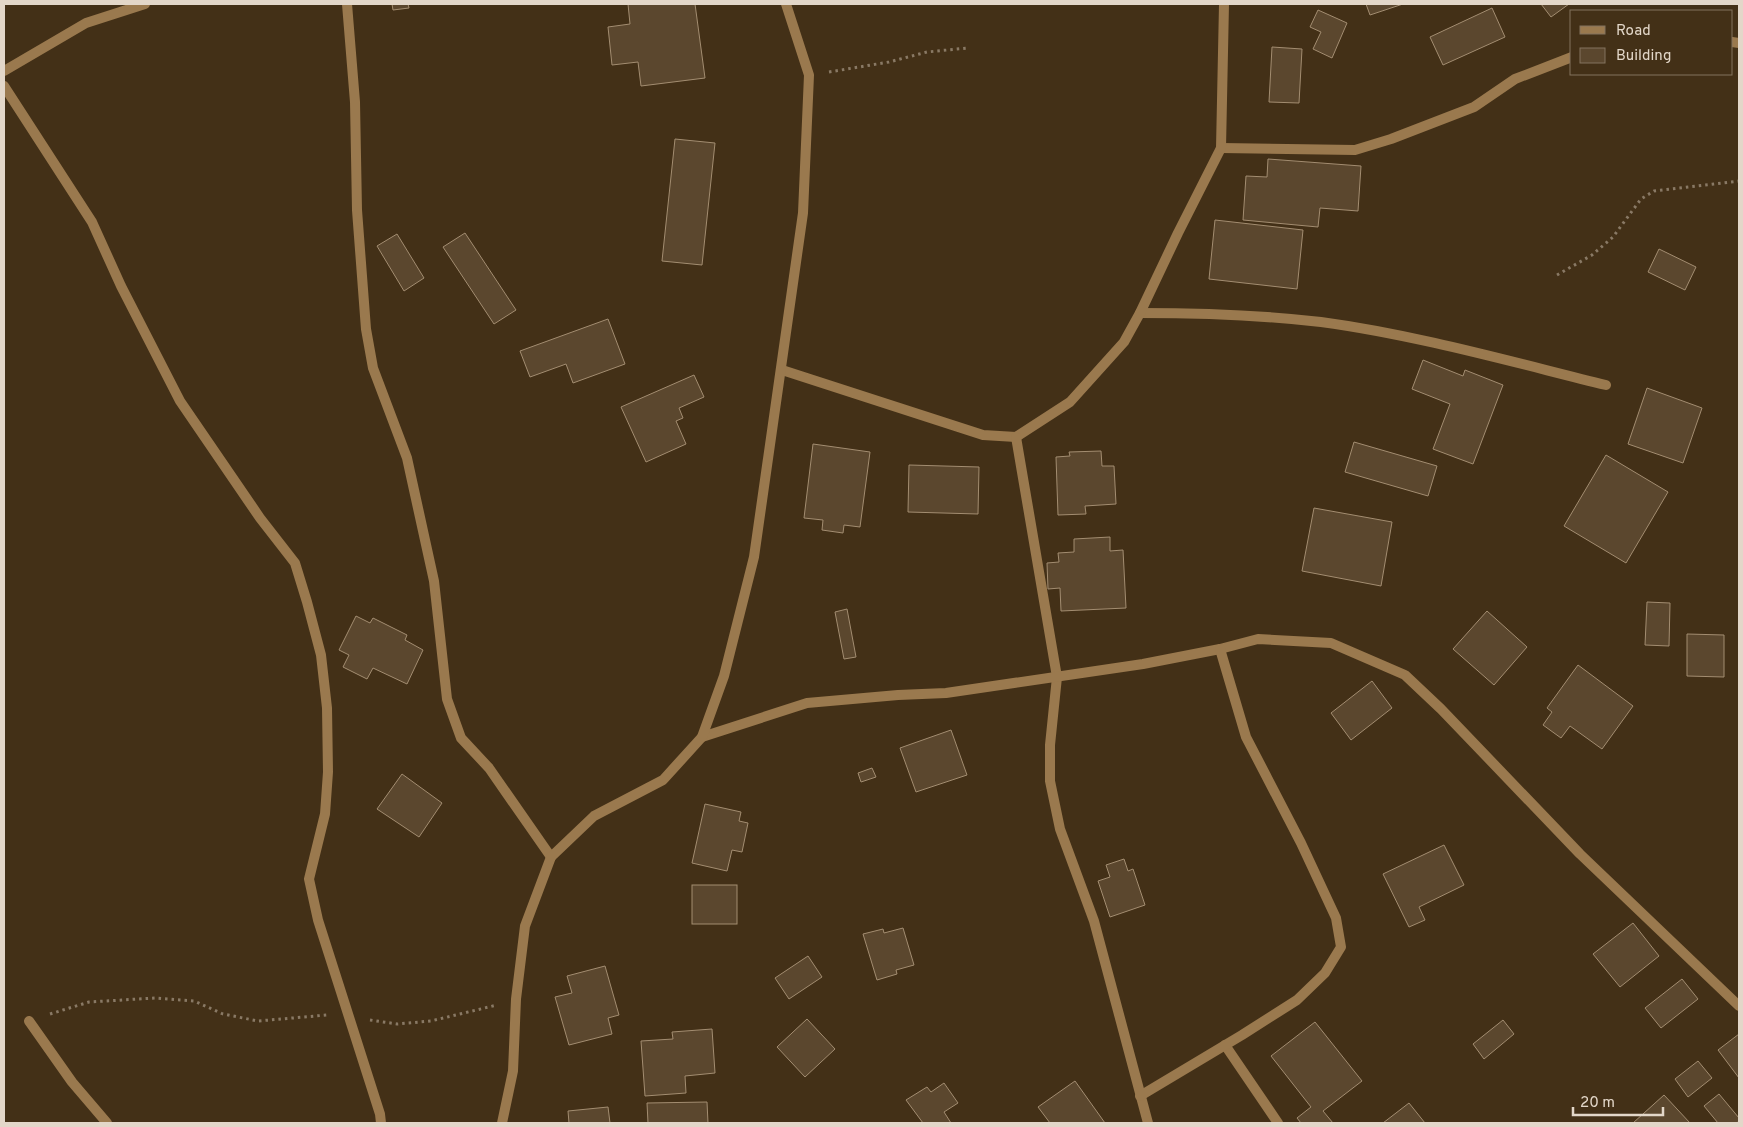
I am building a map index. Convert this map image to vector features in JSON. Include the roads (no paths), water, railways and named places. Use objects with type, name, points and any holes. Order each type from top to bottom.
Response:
[{"type":"street","points":[[4,71],[86,23],[144,4]]},
{"type":"street","points":[[347,4],[355,102],[357,210],[366,329],[373,368],[409,468],[434,581],[447,699],[461,738],[489,768],[551,856]]},
{"type":"street","points":[[502,1123],[513,1071],[516,999],[525,926],[551,856],[594,816],[663,780],[702,737],[724,676],[754,556],[804,213],[809,75],[786,4]]},
{"type":"street","points":[[782,370],[984,435],[1016,437],[1070,402],[1124,342],[1222,148],[1224,4]]},
{"type":"street","points":[[1222,148],[1355,150],[1391,140],[1474,107],[1515,79],[1570,58]]},
{"type":"street","points":[[4,86],[92,222],[121,286],[180,401],[260,518],[295,563],[321,655],[327,708],[328,772],[325,814],[309,878],[318,920],[380,1114],[381,1123]]},
{"type":"street","points":[[1140,313],[1220,313],[1322,322],[1422,340],[1606,385]]},
{"type":"street","points":[[1016,437],[1057,677],[1050,745],[1050,781],[1060,829],[1094,921],[1148,1123]]},
{"type":"street","points":[[702,737],[807,703],[946,693],[1144,664],[1220,649],[1258,639],[1331,643],[1406,674],[1580,854],[1739,1006]]},
{"type":"street","points":[[1140,1096],[1297,1000],[1325,972],[1341,947],[1336,918],[1301,843],[1246,737],[1220,649]]},
{"type":"street","points":[[29,1021],[72,1082],[107,1123]]},
{"type":"street","points":[[1225,1045],[1278,1123]]}]
